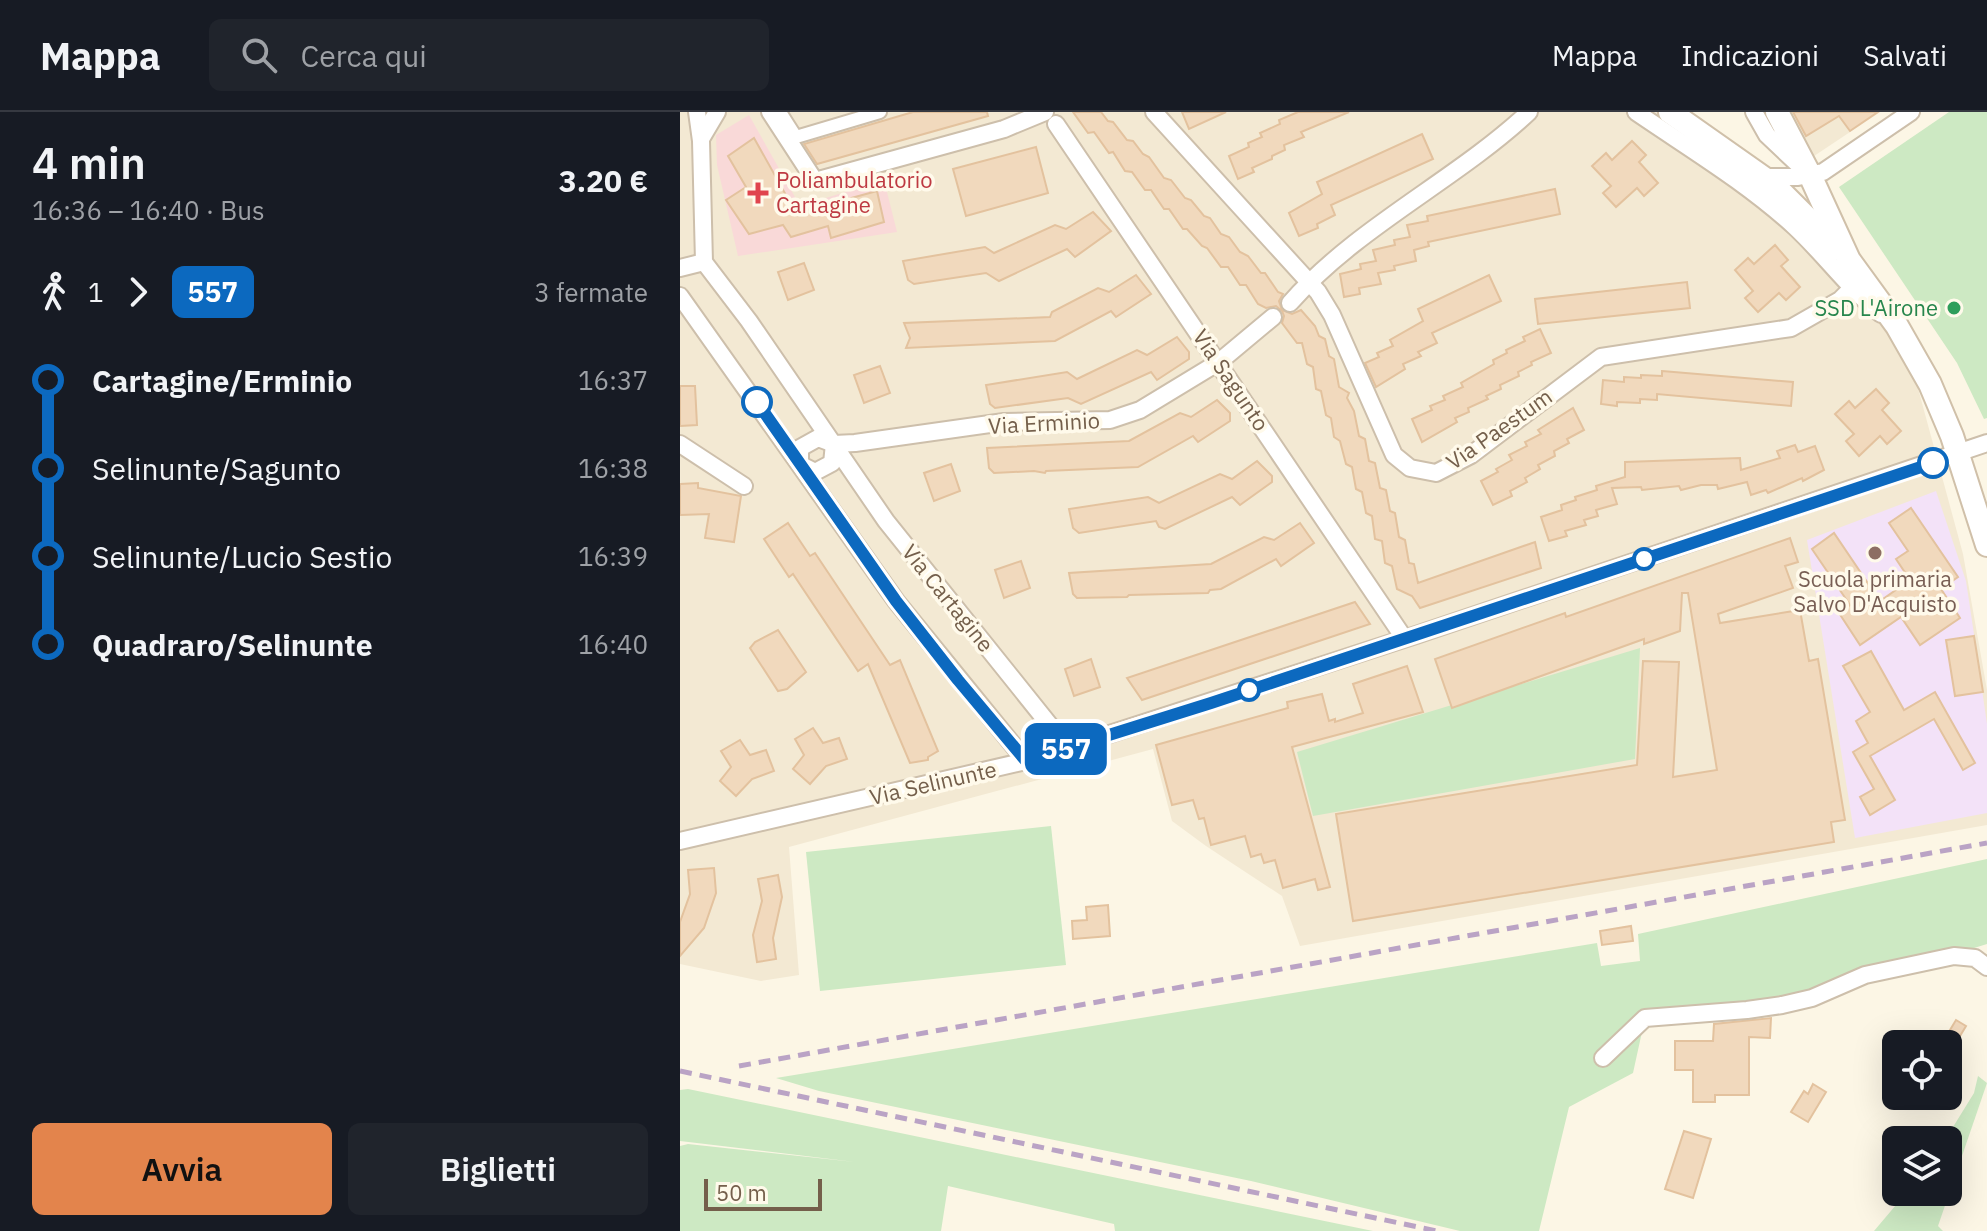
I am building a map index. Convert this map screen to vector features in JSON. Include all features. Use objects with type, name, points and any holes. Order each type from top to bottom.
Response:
[{"type":"main road","points":[[1670,112],[1754,182],[1805,214],[1897,326],[1930,384],[1958,455],[1987,545]]},
{"type":"main road","points":[[1777,112],[1810,175],[1854,276]]},
{"type":"street","points":[[680,268],[704,262],[701,141],[697,112]]},
{"type":"street","points":[[701,141],[717,112]]},
{"type":"street","points":[[770,112],[815,181],[1050,116]]},
{"type":"street","points":[[780,112],[796,137],[880,112]]},
{"type":"street","name":"Via Paestum","points":[[1154,112],[1310,281],[1332,315],[1394,455],[1410,468],[1436,473],[1471,455],[1601,357],[1791,328],[1840,300],[1854,276]]},
{"type":"street","points":[[1290,303],[1310,281],[1529,112]]},
{"type":"street","points":[[1636,112],[1754,182],[1823,172],[1911,112]]},
{"type":"street","points":[[1754,112],[1777,146],[1810,175]]},
{"type":"street","name":"Via Sagunto","points":[[1050,116],[1404,638]]},
{"type":"street","name":"Via Cartagine","points":[[704,262],[886,521],[1068,748]]},
{"type":"street","name":"Via Cartagine","points":[[680,296],[896,601],[1026,761]]},
{"type":"street","name":"Via Erminio","points":[[834,444],[1004,422],[1110,420],[1140,410],[1219,362],[1273,317]]},
{"type":"street","points":[[818,438],[834,444],[832,463],[815,472],[800,464],[800,448],[818,438]]},
{"type":"street","name":"Via Selinunte","points":[[680,841],[1026,761],[1987,443]]},
{"type":"street","points":[[680,444],[744,486]]},
{"type":"street","points":[[1603,1058],[1645,1018],[1782,1005],[1812,998],[1865,975],[1954,956],[1975,958],[1987,967]]},
{"type":"shaded area","points":[[680,112],[1657,112],[1761,175],[1900,322],[1963,554],[1987,690],[1987,825],[1300,946],[1282,896],[1172,821],[1153,749],[789,847],[799,975],[761,981],[680,964]]},
{"type":"shaded area","points":[[1788,112],[1880,112],[1814,156]]},
{"type":"shaded area","name":"Poliambulatorio Cartagine","points":[[749,115],[800,206],[884,180],[897,232],[738,256],[717,165],[716,135]]},
{"type":"shaded area","points":[[1936,491],[1966,581],[1987,724],[1987,813],[1855,838],[1807,540]]},
{"type":"green space","name":"SSD L'Airone","points":[[1949,112],[1987,112],[1987,418],[1984,419],[1957,363],[1839,187]]},
{"type":"green space","points":[[1640,648],[1635,759],[1313,816],[1297,752]]},
{"type":"green space","points":[[1051,826],[1066,965],[820,991],[806,852]]},
{"type":"green space","points":[[1987,859],[1987,944],[1812,998],[1645,1018],[1633,1073],[1569,1107],[1539,1231],[1460,1231],[1251,1181],[819,1091],[776,1078],[1597,943],[1601,966],[1640,961],[1638,934]]},
{"type":"green space","points":[[1978,1076],[1987,1083],[1962,1156],[1962,1126],[1954,1126],[1974,1093]]},
{"type":"green space","points":[[688,1089],[1373,1231],[1115,1231],[1114,1224],[948,1186],[941,1231],[680,1231],[680,1146],[688,1144],[855,1162],[680,1141],[680,1090]]},
{"type":"green space","points":[[1895,1206],[1945,1206],[1938,1226],[1943,1231],[1874,1231]]},
{"type":"building","points":[[913,112],[987,112],[988,116],[817,164],[804,144]]},
{"type":"building","points":[[1073,112],[1101,112],[1108,121],[1113,122],[1127,140],[1133,141],[1149,157],[1164,178],[1171,180],[1185,198],[1210,218],[1221,234],[1229,237],[1261,273],[1265,273],[1278,292],[1283,294],[1279,301],[1282,310],[1292,314],[1301,310],[1315,326],[1319,336],[1325,339],[1329,356],[1334,359],[1339,387],[1349,393],[1347,398],[1354,411],[1359,436],[1365,439],[1369,461],[1375,463],[1380,488],[1386,490],[1390,511],[1395,513],[1399,537],[1405,540],[1409,563],[1414,564],[1418,583],[1535,542],[1541,568],[1420,608],[1412,596],[1397,589],[1392,566],[1385,563],[1382,541],[1375,539],[1372,516],[1366,513],[1362,492],[1356,489],[1352,467],[1346,464],[1340,441],[1334,437],[1321,391],[1316,389],[1313,367],[1307,364],[1302,343],[1297,343],[1282,323],[1282,311],[1276,306],[1266,308],[1258,304],[1246,285],[1240,285],[1228,267],[1221,267],[1207,248],[1187,229],[1183,229],[1151,190],[1145,190],[1132,172],[1125,171],[1113,152],[1109,153],[1094,132],[1088,133]]},
{"type":"building","points":[[1182,112],[1226,112],[1189,129]]},
{"type":"building","points":[[1298,112],[1349,112],[1301,132],[1304,137],[1284,145],[1285,150],[1252,168],[1254,172],[1238,179],[1229,156],[1249,147],[1248,143],[1262,137],[1260,133],[1280,124],[1279,120]]},
{"type":"building","points":[[1793,112],[1878,112],[1850,131],[1839,116],[1806,136]]},
{"type":"building","points":[[1422,134],[1433,159],[1331,205],[1335,215],[1317,224],[1318,228],[1299,236],[1289,213],[1322,194],[1317,182]]},
{"type":"building","points":[[754,138],[796,213],[877,191],[884,222],[831,238],[828,226],[791,237],[783,225],[749,234],[726,200],[746,187],[728,156]]},
{"type":"building","points":[[1632,141],[1646,155],[1639,162],[1658,183],[1644,196],[1637,188],[1616,207],[1603,193],[1611,186],[1592,166],[1606,153],[1612,160]]},
{"type":"building","points":[[1036,147],[1048,193],[966,216],[953,169]]},
{"type":"building","points":[[1555,189],[1560,214],[1428,242],[1429,246],[1414,250],[1416,261],[1378,273],[1381,284],[1359,288],[1360,294],[1344,297],[1340,274],[1361,269],[1360,264],[1376,261],[1373,250],[1395,245],[1394,240],[1410,237],[1407,225],[1428,221],[1427,216]]},
{"type":"building","points":[[1093,212],[1111,231],[1075,257],[1067,249],[999,281],[986,273],[914,284],[908,280],[903,261],[985,247],[994,253],[1055,225],[1066,229]]},
{"type":"building","points":[[1775,245],[1788,260],[1781,266],[1800,287],[1786,300],[1779,293],[1758,312],[1745,298],[1753,291],[1735,270],[1748,258],[1754,264]]},
{"type":"building","points":[[804,263],[814,290],[788,300],[778,272]]},
{"type":"building","points":[[1136,275],[1151,294],[1116,317],[1111,311],[1055,341],[906,348],[910,338],[904,323],[1050,317],[1052,312],[1098,288],[1109,292]]},
{"type":"building","points":[[1489,275],[1501,301],[1432,333],[1437,343],[1418,352],[1421,356],[1403,364],[1405,369],[1376,387],[1365,363],[1393,346],[1390,340],[1423,321],[1418,309]]},
{"type":"building","points":[[1687,282],[1690,308],[1538,324],[1535,299]]},
{"type":"building","points":[[1540,329],[1551,353],[1531,362],[1532,365],[1518,372],[1519,376],[1486,396],[1488,399],[1455,418],[1457,422],[1422,442],[1412,419],[1432,410],[1430,406],[1445,400],[1443,396],[1463,387],[1461,383],[1494,364],[1493,360],[1507,353],[1506,350],[1525,341],[1523,337]]},
{"type":"building","points":[[1177,337],[1189,352],[1189,359],[1157,380],[1151,372],[1081,404],[1068,398],[995,408],[990,404],[986,385],[1067,372],[1077,379],[1137,350],[1147,355]]},
{"type":"building","points":[[880,366],[890,393],[864,403],[854,375]]},
{"type":"building","points":[[1662,371],[1793,382],[1791,406],[1657,394],[1657,400],[1617,402],[1617,406],[1601,404],[1603,380],[1624,382],[1624,377],[1662,376]]},
{"type":"building","points":[[680,386],[695,386],[697,425],[680,426]]},
{"type":"building","points":[[1876,389],[1889,403],[1882,410],[1901,431],[1887,444],[1880,436],[1859,456],[1846,441],[1854,434],[1835,414],[1849,401],[1855,408]]},
{"type":"building","points":[[1217,400],[1230,413],[1230,421],[1198,442],[1193,436],[1138,467],[1045,473],[994,473],[989,468],[987,448],[1129,441],[1180,413],[1191,417]]},
{"type":"building","points":[[1573,408],[1584,430],[1567,439],[1569,443],[1554,451],[1555,456],[1538,465],[1540,469],[1525,478],[1527,482],[1510,491],[1512,496],[1493,505],[1481,481],[1512,460],[1509,455],[1541,434],[1538,430]]},
{"type":"building","points":[[1795,445],[1798,452],[1815,446],[1824,470],[1768,493],[1766,490],[1751,495],[1747,482],[1718,489],[1717,485],[1681,490],[1679,486],[1642,490],[1641,487],[1612,488],[1617,504],[1596,510],[1598,516],[1584,520],[1586,525],[1565,531],[1567,536],[1549,541],[1541,517],[1562,510],[1561,505],[1597,490],[1596,486],[1625,477],[1625,462],[1740,458],[1741,470],[1780,458],[1777,451]]},
{"type":"building","points":[[1257,461],[1272,476],[1272,482],[1240,505],[1232,497],[1165,529],[1159,527],[1156,521],[1079,533],[1073,528],[1069,509],[1148,497],[1159,503],[1220,474],[1232,479]]},
{"type":"building","points":[[951,464],[960,491],[934,501],[924,473]]},
{"type":"building","points":[[698,483],[698,488],[741,496],[734,542],[705,538],[709,514],[680,515],[680,484]]},
{"type":"building","points":[[1911,508],[1958,577],[1941,589],[1960,618],[1920,645],[1901,617],[1860,645],[1839,613],[1850,605],[1812,549],[1834,533],[1880,601],[1910,580],[1896,559],[1908,551],[1889,523]]},
{"type":"building","points":[[788,523],[810,556],[815,553],[890,665],[900,660],[938,751],[928,760],[910,763],[868,664],[858,671],[793,574],[789,577],[764,539]]},
{"type":"building","points":[[1300,523],[1314,543],[1281,566],[1276,559],[1221,589],[1208,593],[1127,597],[1077,598],[1073,594],[1069,573],[1211,564],[1264,537],[1274,540]]},
{"type":"building","points":[[1790,538],[1798,562],[1785,566],[1793,588],[1718,614],[1720,623],[1800,610],[1809,661],[1818,659],[1845,820],[1831,822],[1834,842],[1353,921],[1336,814],[1637,765],[1643,661],[1679,662],[1673,777],[1717,770],[1688,593],[1682,593],[1680,631],[1644,644],[1644,639],[1452,708],[1435,659],[1565,613],[1566,617]]},
{"type":"building","points":[[1021,561],[1030,588],[1004,598],[995,570]]},
{"type":"building","points":[[1355,602],[1370,624],[1142,700],[1127,678]]},
{"type":"building","points":[[778,630],[806,672],[787,689],[778,691],[750,648]]},
{"type":"building","points":[[1974,636],[1983,692],[1955,696],[1946,640]]},
{"type":"building","points":[[1871,651],[1904,710],[1935,692],[1975,763],[1963,770],[1934,719],[1870,756],[1895,800],[1870,815],[1860,797],[1874,789],[1853,752],[1868,743],[1856,721],[1870,712],[1843,666]]},
{"type":"building","points":[[1091,659],[1100,687],[1074,696],[1065,669]]},
{"type":"building","points":[[1407,666],[1423,712],[1292,747],[1330,887],[1318,890],[1315,879],[1283,888],[1275,860],[1264,863],[1261,854],[1251,857],[1245,836],[1211,845],[1204,818],[1199,819],[1193,800],[1172,805],[1156,745],[1288,708],[1287,702],[1322,694],[1329,721],[1335,719],[1335,722],[1363,713],[1353,684]]},
{"type":"building","points":[[813,728],[823,743],[839,738],[847,759],[826,766],[810,784],[793,769],[804,755],[795,739]]},
{"type":"building","points":[[740,740],[750,755],[766,750],[774,771],[752,779],[736,796],[720,781],[731,767],[721,751]]},
{"type":"building","points":[[714,868],[716,893],[704,928],[680,956],[680,922],[690,894],[688,870]]},
{"type":"building","points":[[778,875],[782,897],[773,938],[776,959],[757,962],[753,935],[762,901],[758,879]]},
{"type":"building","points":[[1108,905],[1110,936],[1073,939],[1072,921],[1087,920],[1086,907]]},
{"type":"building","points":[[1631,926],[1633,941],[1602,945],[1600,931]]},
{"type":"building","points":[[1771,1018],[1770,1038],[1749,1037],[1749,1095],[1715,1095],[1715,1102],[1693,1102],[1693,1070],[1675,1070],[1675,1041],[1713,1041],[1714,1024]]},
{"type":"building","points":[[1956,1020],[1966,1026],[1962,1033],[1962,1030],[1950,1030]]},
{"type":"building","points":[[1813,1084],[1826,1092],[1808,1122],[1791,1112],[1804,1091],[1808,1094]]},
{"type":"building","points":[[1684,1131],[1711,1139],[1693,1198],[1665,1189]]},
{"type":"railway","points":[[739,1066],[1987,843]]},
{"type":"railway","points":[[680,1071],[1437,1231]]},
{"type":"bus line","name":"557","points":[[757,402],[896,601],[1026,761],[1211,703],[1933,463]]},
{"type":"place","name":"Poliambulatorio Cartagine","points":[[758,193]]},
{"type":"place","name":"SSD L'Airone","points":[[1954,308]]},
{"type":"place","name":"Scuola primaria Salvo D'Acquisto","points":[[1875,553]]}]
